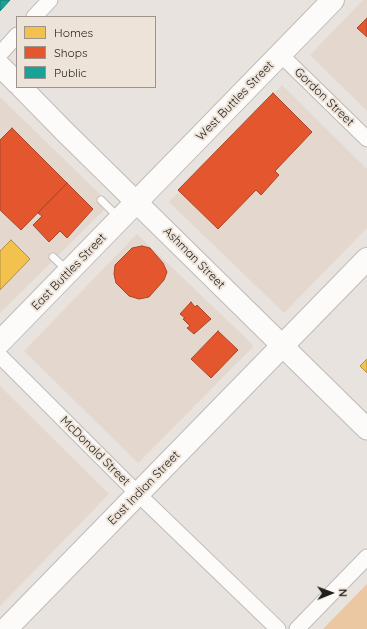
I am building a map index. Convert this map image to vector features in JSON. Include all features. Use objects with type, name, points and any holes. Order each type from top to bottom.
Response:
[{"type":"highway","name":"West Buttles Street","points":[[137,202],[333,0]]},
{"type":"highway","name":"East Buttles Street","points":[[0,342],[137,202]]},
{"type":"highway","name":"East Indian Street","points":[[6,629],[367,259]]},
{"type":"street","points":[[35,16],[50,0]]},
{"type":"street","points":[[0,54],[16,36]]},
{"type":"street","name":"Gordon Street","points":[[280,54],[367,139]]},
{"type":"street","points":[[0,66],[16,82]]},
{"type":"street","name":"Ashman Street","points":[[22,88],[367,429]]},
{"type":"street","name":"McDonald Street","points":[[0,356],[138,494],[278,629]]},
{"type":"street","points":[[297,629],[367,556]]},
{"type":"lane","points":[[101,200],[120,219]]},
{"type":"lane","points":[[53,257],[69,272]]},
{"type":"shaded area","points":[[363,0],[367,0],[367,111],[310,55]]},
{"type":"shaded area","points":[[282,85],[367,169],[367,228],[284,313],[169,202]]},
{"type":"shaded area","points":[[0,97],[110,204],[0,313]]},
{"type":"shaded area","points":[[137,234],[252,344],[253,347],[138,463],[24,351]]},
{"type":"shaded area","points":[[0,386],[109,494],[0,606]]},
{"type":"shaded area","points":[[367,584],[367,629],[323,629]]},
{"type":"building: Homes","points":[[11,240],[30,259],[0,290],[0,251]]},
{"type":"building: Homes","points":[[367,359],[367,373],[360,366]]},
{"type":"building: Shops","points":[[367,18],[367,37],[357,28]]},
{"type":"building: Shops","points":[[273,93],[312,132],[275,171],[279,175],[261,195],[256,190],[218,229],[178,190]]},
{"type":"building: Shops","points":[[12,128],[67,183],[21,230],[0,210],[0,140]]},
{"type":"building: Shops","points":[[67,183],[93,209],[67,238],[60,231],[49,242],[33,225],[42,216],[38,213]]},
{"type":"building: Shops","points":[[142,246],[150,248],[163,263],[167,272],[164,280],[149,297],[139,299],[129,296],[116,283],[114,274],[115,265],[132,248]]},
{"type":"building: Shops","points":[[191,302],[195,307],[197,305],[211,319],[194,334],[187,328],[190,326],[183,319],[185,318],[180,314]]},
{"type":"building: Shops","points":[[218,331],[238,350],[211,378],[191,359]]},
{"type":"building: Public","points":[[0,0],[10,0],[0,11]]}]
